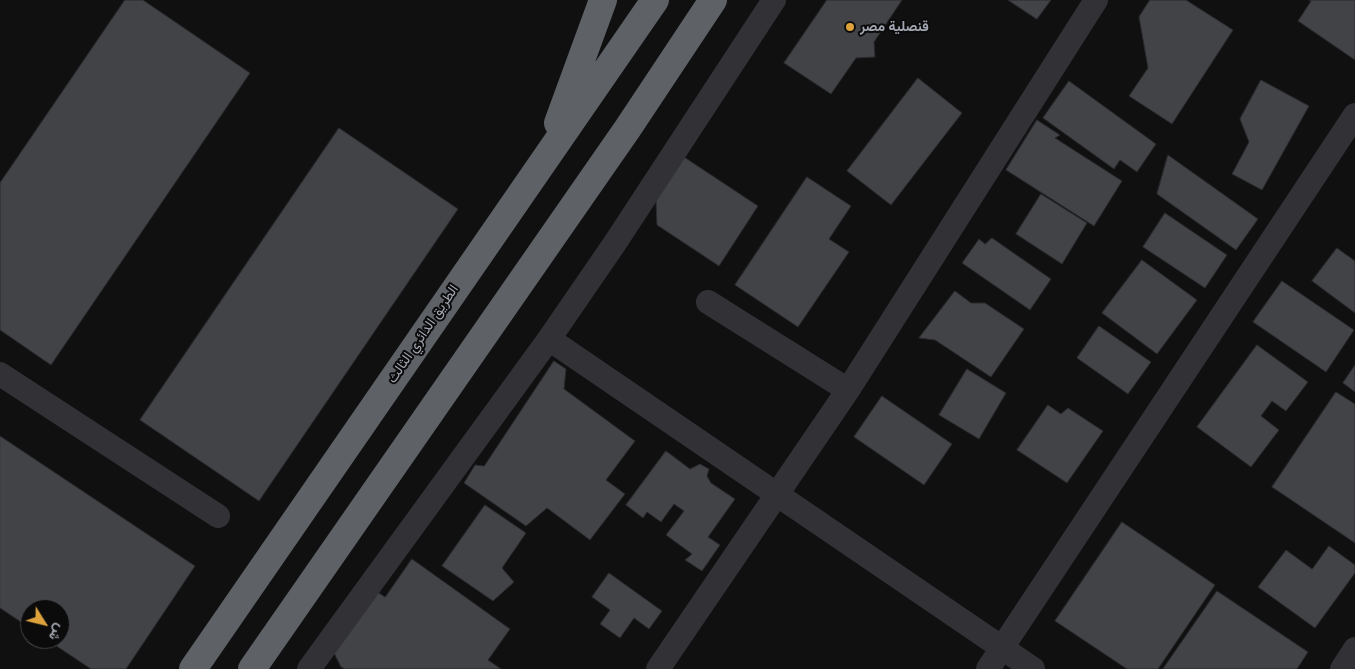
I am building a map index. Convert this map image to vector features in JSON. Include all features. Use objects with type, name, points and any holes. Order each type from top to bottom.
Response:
[{"type":"highway","points":[[544,158],[577,74],[603,0]]},
{"type":"highway","name":"الطريق الدائري الثالث","points":[[193,669],[544,158],[586,101],[655,0]]},
{"type":"highway","points":[[252,669],[628,128],[713,0]]},
{"type":"street","points":[[309,669],[549,339],[615,243],[774,0]]},
{"type":"street","points":[[658,669],[848,390],[1096,0]]},
{"type":"street","points":[[988,669],[1355,115]]},
{"type":"street","points":[[708,302],[848,390]]},
{"type":"street","points":[[549,339],[1033,669]]},
{"type":"street","points":[[0,374],[218,516]]},
{"type":"street","points":[[1342,669],[1355,649]]},
{"type":"building","points":[[125,0],[143,0],[250,73],[51,365],[0,330],[0,183]]},
{"type":"building","points":[[827,0],[902,0],[874,42],[875,57],[856,58],[831,94],[784,63]]},
{"type":"building","points":[[1008,0],[1051,0],[1037,19]]},
{"type":"building","points":[[1150,0],[1186,0],[1233,30],[1172,124],[1129,96],[1148,68],[1139,17]]},
{"type":"building","points":[[1309,0],[1355,0],[1355,60],[1298,21],[1311,1]]},
{"type":"building","points":[[918,78],[962,113],[891,205],[847,171]]},
{"type":"building","points":[[1261,80],[1309,106],[1262,190],[1232,174],[1249,142],[1240,119]]},
{"type":"building","points":[[1069,81],[1156,144],[1137,172],[1120,160],[1114,169],[1043,118]]},
{"type":"building","points":[[1037,120],[1060,135],[1055,138],[1122,181],[1094,226],[1006,170]]},
{"type":"building","points":[[339,128],[458,209],[259,501],[140,420]]},
{"type":"building","points":[[1168,155],[1258,219],[1236,250],[1157,194]]},
{"type":"building","points":[[684,157],[758,206],[719,266],[657,225],[656,201]]},
{"type":"building","points":[[807,177],[851,206],[829,239],[849,252],[798,327],[735,285]]},
{"type":"building","points":[[1041,194],[1087,223],[1062,264],[1016,234]]},
{"type":"building","points":[[1165,213],[1227,255],[1205,288],[1143,247]]},
{"type":"building","points":[[992,238],[1051,279],[1030,310],[962,263],[979,239],[985,244]]},
{"type":"building","points":[[1337,248],[1355,261],[1355,313],[1312,281]]},
{"type":"building","points":[[1142,260],[1197,300],[1157,354],[1102,313]]},
{"type":"building","points":[[1282,281],[1354,330],[1326,372],[1253,322]]},
{"type":"building","points":[[955,291],[971,303],[985,303],[1024,329],[991,377],[935,340],[919,338]]},
{"type":"building","points":[[1099,326],[1151,362],[1128,394],[1077,358]]},
{"type":"building","points":[[1257,345],[1308,382],[1286,411],[1272,401],[1261,416],[1279,430],[1251,467],[1197,427]]},
{"type":"building","points":[[554,361],[566,369],[564,389],[635,441],[606,480],[625,494],[590,540],[547,508],[526,526],[464,483],[475,465],[484,466]]},
{"type":"building","points":[[1355,365],[1355,392],[1343,383]]},
{"type":"building","points":[[967,369],[1006,393],[979,439],[939,415]]},
{"type":"building","points":[[1336,392],[1355,404],[1355,543],[1272,487]]},
{"type":"building","points":[[882,396],[952,444],[924,485],[854,437]]},
{"type":"building","points":[[1048,405],[1061,414],[1068,408],[1103,431],[1067,483],[1017,450]]},
{"type":"building","points":[[0,436],[195,566],[126,669],[91,669],[61,649],[70,649],[70,599],[20,599],[20,621],[0,608]]},
{"type":"building","points":[[666,451],[690,469],[700,464],[709,469],[707,476],[711,483],[735,499],[708,537],[720,545],[702,571],[685,560],[692,554],[666,535],[684,511],[674,504],[661,522],[647,512],[643,518],[626,505]]},
{"type":"building","points":[[485,505],[526,533],[502,568],[514,582],[493,601],[442,566]]},
{"type":"building","points":[[1122,522],[1215,585],[1158,669],[1127,669],[1055,621]]},
{"type":"building","points":[[1329,546],[1355,565],[1355,573],[1315,628],[1258,587],[1286,550],[1312,569]]},
{"type":"building","points":[[412,559],[510,629],[488,660],[501,669],[345,669],[341,667],[332,649],[374,590],[385,597]]},
{"type":"building","points":[[609,573],[662,611],[649,629],[634,618],[620,638],[600,624],[610,610],[592,597]]},
{"type":"building","points":[[1217,591],[1308,652],[1297,669],[1163,669]]},
{"type":"place","name":"قنصلية مصر","points":[[850,27]]}]
